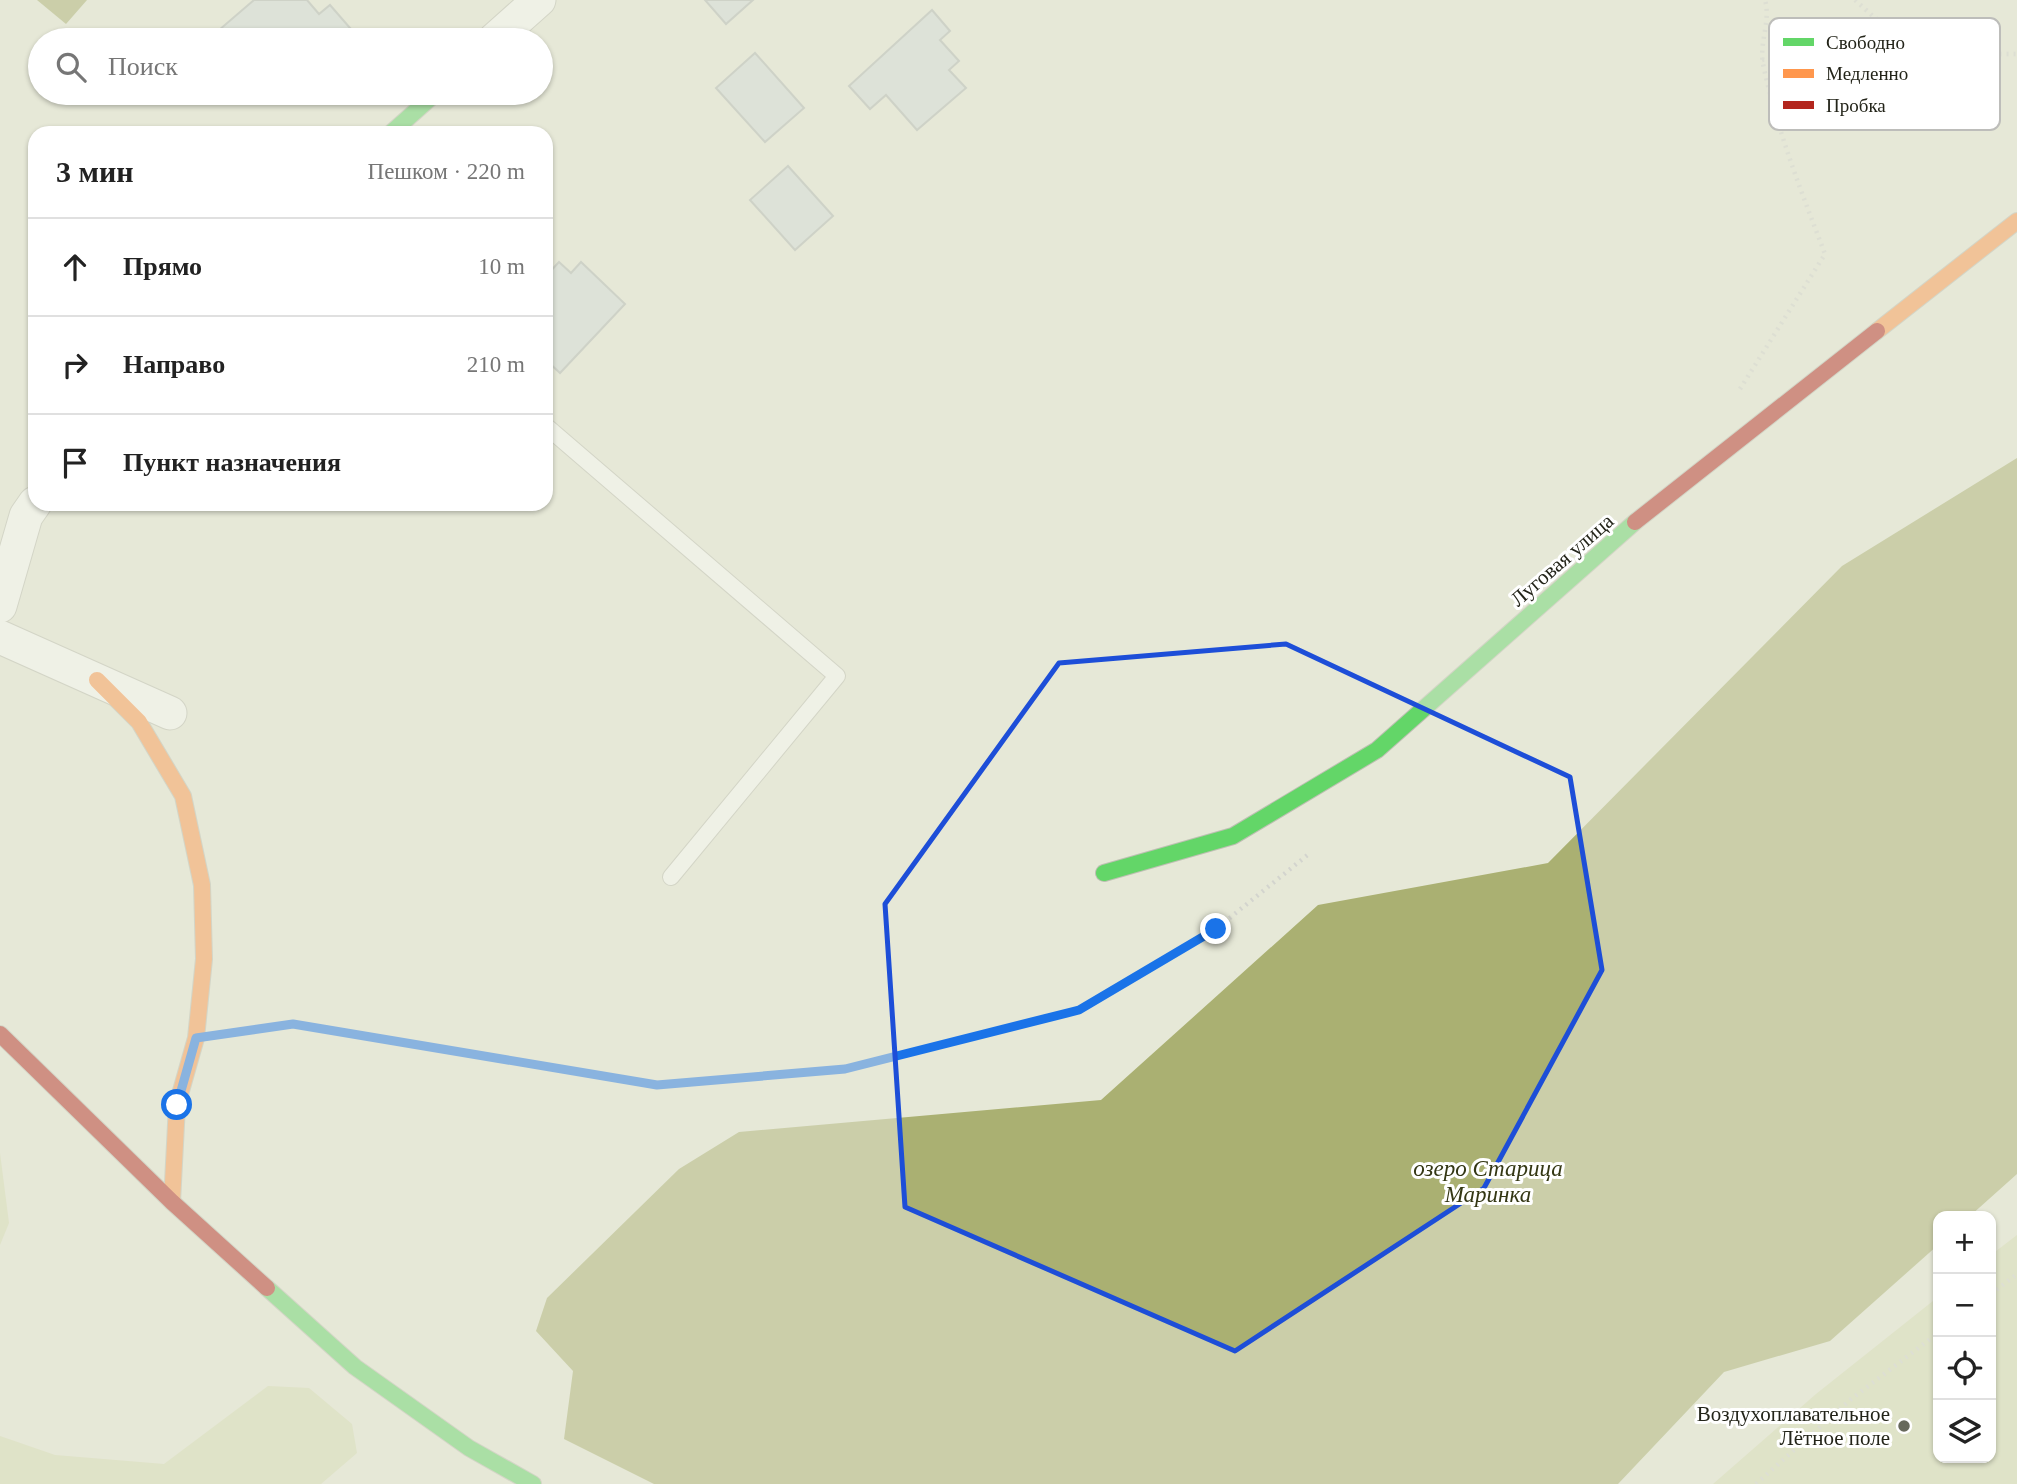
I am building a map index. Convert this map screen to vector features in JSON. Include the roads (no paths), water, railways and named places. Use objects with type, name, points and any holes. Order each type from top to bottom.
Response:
[{"type":"street","points":[[508,28],[539,0]]},
{"type":"street","points":[[399,126],[422,105]]},
{"type":"street","name":"Луговая улица","points":[[1104,873],[1233,836],[1377,750],[1649,510],[2017,221]]},
{"type":"street","points":[[0,606],[29,511]]},
{"type":"street","points":[[0,637],[170,713]]},
{"type":"street","points":[[97,680],[139,722],[183,796],[202,885],[204,959],[196,1038],[177,1105],[172,1202]]},
{"type":"street","points":[[0,1034],[172,1202],[355,1367],[469,1448],[533,1484]]},
{"type":"lane","points":[[553,432],[837,676],[671,877]]},
{"type":"water","points":[[37,0],[87,0],[66,24]]},
{"type":"water","name":"озеро Старица Маринка","points":[[2017,458],[2017,1174],[1976,1211],[1933,1211],[1933,1249],[1830,1341],[1724,1372],[1618,1484],[654,1484],[564,1439],[573,1371],[536,1331],[547,1298],[679,1169],[739,1132],[1101,1100],[1318,905],[1548,863],[1842,566]]},
{"type":"place","name":"Воздухоплавательное Лётное поле","points":[[1904,1426]]}]
